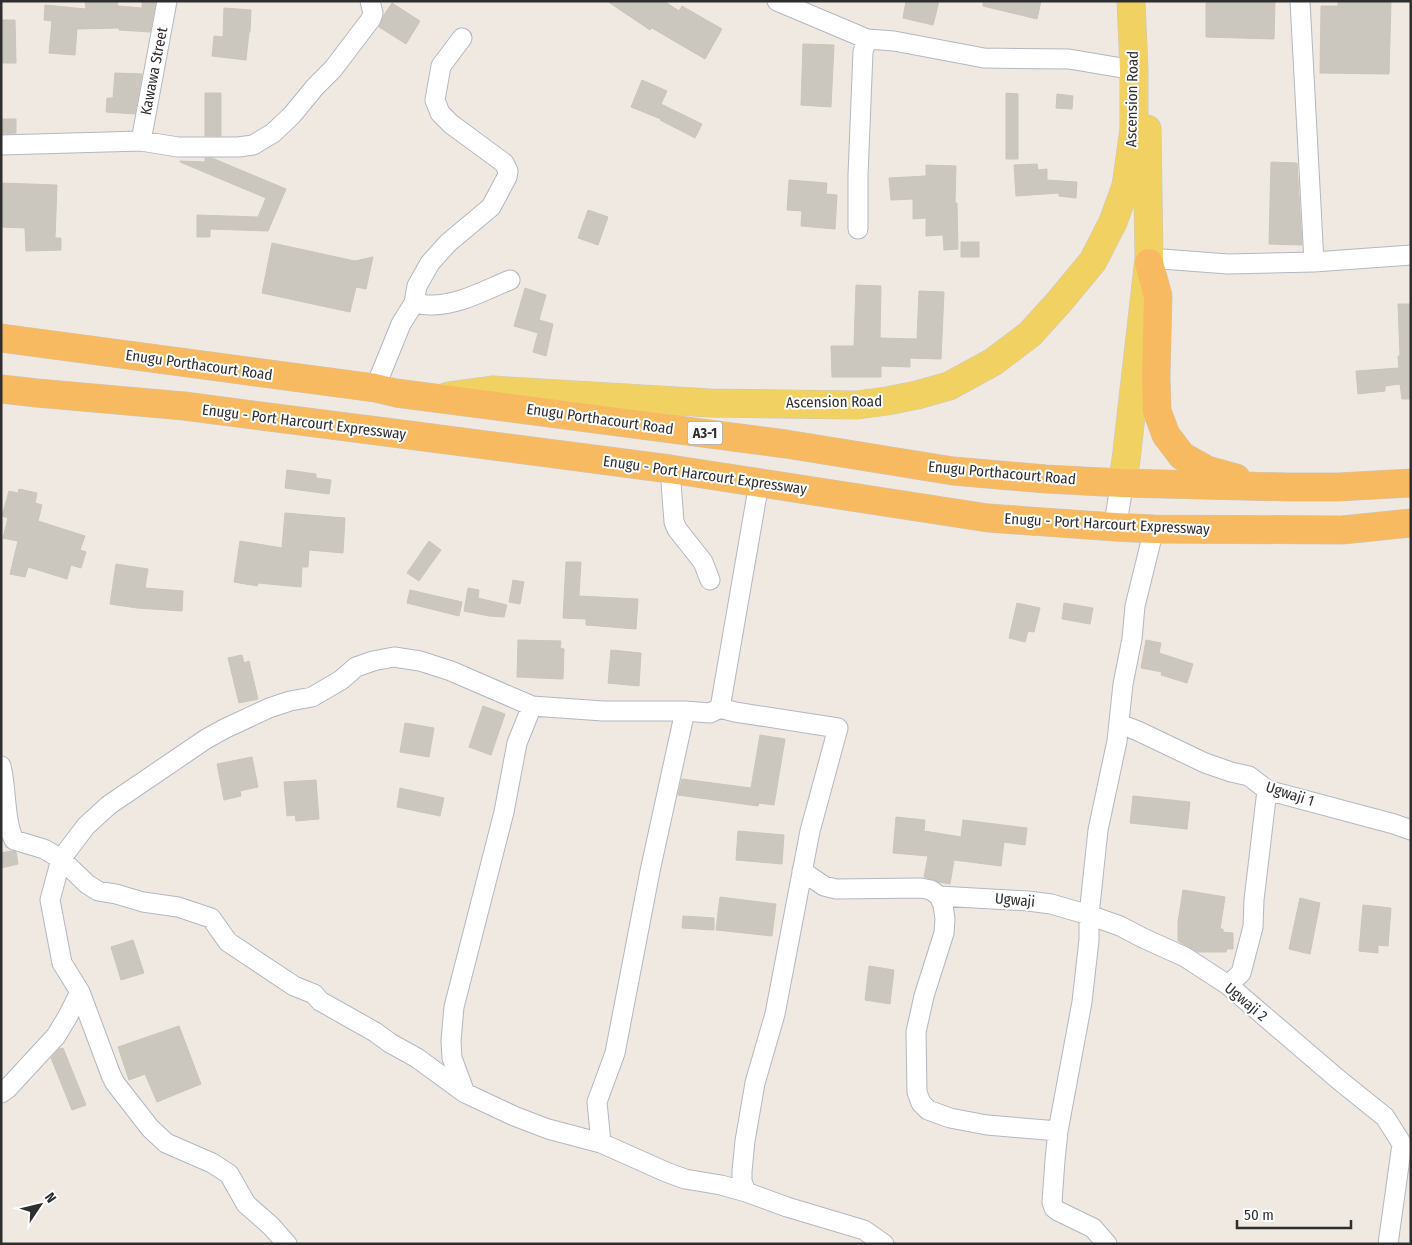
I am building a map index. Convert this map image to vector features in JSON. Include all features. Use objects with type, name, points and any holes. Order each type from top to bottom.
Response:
[{"type":"highway","points":[[1149,260],[1158,296],[1157,411],[1166,435],[1182,456],[1207,470],[1269,487]]},
{"type":"highway","name":"Enugu Porthacourt Road","points":[[1,338],[374,388],[396,393],[786,444],[953,471],[1122,483],[1269,487],[1338,487],[1411,483]]},
{"type":"highway","name":"Enugu - Port Harcourt Expressway","points":[[1,389],[37,394],[184,406],[670,469],[988,518],[1154,529],[1342,530],[1411,523]]},
{"type":"highway","points":[[1,404],[37,394]]},
{"type":"main road","name":"Ascension Road","points":[[437,397],[492,390],[710,403],[857,404],[895,400],[949,386],[993,362],[1030,334],[1059,302],[1093,261],[1113,222],[1126,186],[1134,128],[1131,1]]},
{"type":"main road","name":"Ascension Road","points":[[1122,483],[1149,260],[1146,1]]},
{"type":"street","name":"Kawawa Street","points":[[141,141],[167,1]]},
{"type":"street","points":[[1,145],[141,141],[178,147],[238,147],[253,145],[273,133],[292,115],[333,69],[371,19],[374,13],[370,1]]},
{"type":"street","points":[[776,1],[867,39],[984,58],[1069,59],[1134,70]]},
{"type":"street","points":[[1300,1],[1314,262]]},
{"type":"street","points":[[374,388],[402,324],[414,303],[416,286],[430,263],[448,243],[491,207],[507,177],[508,171],[504,162],[451,124],[440,113],[434,100],[441,66],[462,38]]},
{"type":"street","points":[[858,229],[858,175],[863,52],[867,39]]},
{"type":"street","points":[[1149,260],[1228,264],[1314,262],[1411,256]]},
{"type":"street","points":[[414,303],[430,305],[461,300],[510,280]]},
{"type":"street","points":[[670,469],[674,522],[677,529],[703,562],[710,580]]},
{"type":"street","points":[[720,708],[759,483]]},
{"type":"street","points":[[1115,527],[1122,483]]},
{"type":"street","points":[[1107,1244],[1092,1228],[1058,1211],[1054,1208],[1052,1202],[1058,1132],[1082,1002],[1098,830],[1118,741],[1123,684],[1132,639],[1135,606],[1154,529]]},
{"type":"street","points":[[287,1244],[271,1226],[246,1204],[229,1174],[212,1163],[166,1143],[150,1128],[115,1083],[80,992],[62,963],[50,900],[86,826],[109,805],[206,739],[235,723],[290,701],[312,697],[341,680],[356,667],[394,657],[420,661],[451,671],[532,706],[602,711],[685,711],[710,713],[720,708],[838,728],[810,831],[775,1014],[755,1083],[742,1170],[742,1181],[746,1192]]},
{"type":"street","points":[[465,1093],[452,1058],[451,1041],[454,1007],[504,812],[518,743],[532,706]]},
{"type":"street","points":[[601,1143],[597,1102],[615,1053],[650,871],[685,711]]},
{"type":"street","name":"Ugwaji 1","points":[[1120,724],[1199,760],[1231,772],[1249,776],[1267,790],[1411,830]]},
{"type":"street","points":[[1,766],[10,831],[8,843],[44,849],[64,868],[98,891],[143,902],[178,907],[211,918],[228,942],[294,986],[314,994],[320,1001],[417,1058],[465,1093],[514,1116],[548,1129],[601,1143],[685,1179],[721,1185],[746,1192],[787,1207],[864,1230],[884,1244]]},
{"type":"street","points":[[1228,985],[1241,973],[1253,927],[1256,876],[1267,790]]},
{"type":"street","name":"Ugwaji","points":[[802,871],[830,888],[921,888],[931,890],[939,896],[1028,901],[1050,904],[1089,915]]},
{"type":"street","points":[[939,896],[943,905],[945,919],[944,933],[924,996],[916,1032],[917,1092],[921,1103],[928,1110],[950,1118],[988,1125],[1058,1132]]},
{"type":"street","name":"Ugwaji 2","points":[[1089,915],[1120,926],[1185,957],[1228,985],[1385,1117],[1402,1144],[1388,1244]]},
{"type":"street","points":[[1,1093],[7,1089],[56,1036],[80,992]]},
{"type":"building","points":[[85,1],[117,1],[118,6],[142,8],[142,1],[156,1],[150,32],[119,30],[119,28],[77,29],[75,55],[49,53],[52,21],[44,20],[45,5],[86,9]]},
{"type":"building","points":[[607,1],[664,1],[679,11],[682,6],[722,29],[705,59],[652,28],[650,30]]},
{"type":"building","points":[[906,1],[939,1],[933,25],[903,18]]},
{"type":"building","points":[[983,1],[1041,1],[1037,19],[983,6]]},
{"type":"building","points":[[1206,1],[1275,1],[1274,39],[1206,37]]},
{"type":"building","points":[[1338,1],[1391,1],[1389,74],[1320,73],[1321,6],[1338,6]]},
{"type":"building","points":[[392,3],[420,21],[406,44],[379,27]]},
{"type":"building","points":[[224,8],[251,10],[246,60],[212,56],[214,36],[223,37]]},
{"type":"building","points":[[1,20],[15,20],[16,63],[2,63]]},
{"type":"building","points":[[803,44],[834,45],[831,107],[801,105]]},
{"type":"building","points":[[115,73],[142,74],[135,114],[106,112],[107,98],[113,98]]},
{"type":"building","points":[[642,80],[667,91],[661,104],[702,124],[695,138],[661,119],[631,107]]},
{"type":"building","points":[[205,93],[221,93],[221,136],[205,136]]},
{"type":"building","points":[[1006,93],[1018,94],[1018,159],[1006,159]]},
{"type":"building","points":[[1057,94],[1073,96],[1072,109],[1056,108]]},
{"type":"building","points":[[1,119],[16,119],[16,133],[1,134]]},
{"type":"building","points":[[205,158],[212,158],[286,189],[268,231],[210,229],[210,237],[197,237],[197,215],[258,217],[266,198],[180,162],[205,162]]},
{"type":"building","points":[[1271,162],[1297,163],[1302,245],[1269,244]]},
{"type":"building","points":[[1037,164],[1038,170],[1047,169],[1047,180],[1077,182],[1076,198],[1059,196],[1059,193],[1016,196],[1014,165]]},
{"type":"building","points":[[926,165],[956,166],[955,203],[957,203],[958,249],[944,250],[943,235],[926,236],[926,218],[913,219],[913,199],[891,200],[889,178],[926,176]]},
{"type":"building","points":[[789,180],[827,183],[826,194],[837,195],[835,229],[801,226],[802,211],[787,210]]},
{"type":"building","points":[[1,183],[57,185],[55,238],[61,238],[61,250],[26,251],[25,228],[1,227]]},
{"type":"building","points":[[588,210],[608,217],[598,245],[578,238]]},
{"type":"building","points":[[961,242],[979,242],[979,257],[961,257]]},
{"type":"building","points":[[272,243],[355,261],[373,257],[366,289],[356,287],[350,312],[262,293]]},
{"type":"building","points":[[856,285],[881,286],[880,338],[917,339],[919,291],[944,292],[941,359],[910,358],[910,367],[881,366],[881,377],[832,377],[831,346],[854,346]]},
{"type":"building","points":[[525,288],[546,295],[539,320],[553,324],[546,356],[533,352],[538,333],[514,326]]},
{"type":"building","points":[[1398,304],[1411,304],[1411,399],[1402,399],[1400,384],[1385,386],[1385,391],[1358,394],[1356,371],[1399,368]]},
{"type":"building","points":[[287,470],[316,474],[316,478],[331,480],[329,494],[285,488]]},
{"type":"building","points":[[19,489],[37,493],[35,503],[42,505],[38,521],[85,536],[80,550],[86,552],[81,568],[71,565],[67,579],[28,567],[25,577],[10,574],[18,541],[3,538],[8,518],[2,516],[9,491],[18,493]]},
{"type":"building","points":[[285,513],[345,518],[343,553],[309,550],[308,567],[302,567],[301,587],[258,583],[257,586],[234,582],[240,541],[282,548]]},
{"type":"building","points":[[429,541],[441,550],[419,581],[407,573]]},
{"type":"building","points":[[566,562],[581,562],[579,596],[638,599],[636,629],[586,625],[586,619],[563,618]]},
{"type":"building","points":[[116,564],[148,569],[145,588],[183,591],[182,611],[110,604]]},
{"type":"building","points":[[513,580],[524,582],[520,604],[509,602]]},
{"type":"building","points":[[468,588],[479,590],[478,598],[507,605],[504,617],[464,611]]},
{"type":"building","points":[[410,590],[462,602],[459,616],[407,603]]},
{"type":"building","points":[[1017,603],[1040,608],[1034,632],[1028,631],[1025,642],[1009,638]]},
{"type":"building","points":[[1064,603],[1093,608],[1090,624],[1062,619]]},
{"type":"building","points":[[518,640],[561,641],[560,648],[564,649],[563,679],[517,677]]},
{"type":"building","points":[[1146,640],[1161,643],[1159,653],[1193,664],[1187,683],[1161,675],[1162,672],[1141,668]]},
{"type":"building","points":[[611,650],[641,653],[639,686],[608,683]]},
{"type":"building","points":[[242,655],[244,663],[249,661],[258,699],[239,703],[228,658]]},
{"type":"building","points":[[483,706],[505,714],[491,755],[469,747]]},
{"type":"building","points":[[405,723],[434,728],[429,757],[400,752]]},
{"type":"building","points":[[760,735],[785,739],[774,805],[759,803],[758,806],[678,795],[682,779],[751,788]]},
{"type":"building","points":[[252,757],[258,787],[240,791],[241,796],[224,800],[217,764]]},
{"type":"building","points":[[316,780],[319,819],[296,821],[295,815],[287,816],[284,782]]},
{"type":"building","points":[[400,788],[444,798],[440,816],[397,807]]},
{"type":"building","points":[[1133,796],[1190,802],[1187,829],[1130,823]]},
{"type":"building","points":[[896,817],[925,820],[924,831],[961,837],[963,820],[1027,828],[1025,845],[1004,842],[1001,866],[954,860],[950,884],[939,882],[924,877],[928,856],[893,853]]},
{"type":"building","points":[[738,831],[784,835],[782,864],[736,860]]},
{"type":"building","points":[[16,852],[18,864],[1,868],[1,853]]},
{"type":"building","points":[[1183,890],[1225,897],[1220,929],[1223,929],[1223,932],[1233,933],[1233,949],[1227,949],[1226,952],[1198,952],[1178,941],[1178,922]]},
{"type":"building","points":[[720,897],[776,904],[772,936],[716,930]]},
{"type":"building","points":[[1300,898],[1320,903],[1310,954],[1289,949]]},
{"type":"building","points":[[1363,905],[1391,908],[1388,946],[1378,945],[1378,953],[1359,951]]},
{"type":"building","points":[[683,916],[714,918],[714,930],[682,928]]},
{"type":"building","points":[[133,940],[144,973],[121,980],[111,947]]},
{"type":"building","points":[[869,966],[894,970],[890,1004],[865,1000]]},
{"type":"building","points":[[179,1026],[201,1084],[157,1102],[145,1074],[129,1080],[118,1047]]},
{"type":"building","points":[[63,1048],[86,1105],[72,1110],[51,1058],[59,1049]]}]
